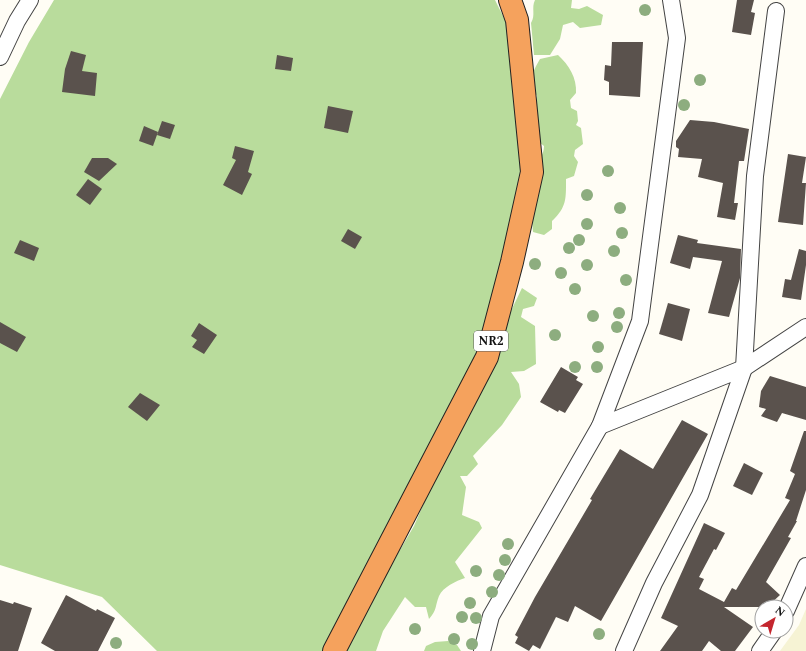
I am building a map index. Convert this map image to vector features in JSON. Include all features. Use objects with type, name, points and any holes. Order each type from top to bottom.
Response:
[{"type":"highway","name":"NR2","points":[[334,651],[487,357],[512,262],[532,172],[517,20],[510,0]]},
{"type":"street","points":[[0,57],[17,21],[30,0]]},
{"type":"street","points":[[482,651],[491,616],[600,426],[640,321],[676,38],[671,0]]},
{"type":"street","points":[[624,651],[654,583],[700,495],[744,368],[755,176],[776,11]]},
{"type":"street","points":[[600,426],[744,368],[806,327]]},
{"type":"street","points":[[791,599],[806,566]]},
{"type":"street","points":[[760,651],[768,639]]},
{"type":"shaded area","points":[[806,609],[806,651],[780,651],[789,639],[794,639],[794,632],[799,625]]},
{"type":"green space","points":[[54,0],[495,0],[507,24],[526,176],[483,354],[325,651],[157,651],[102,597],[0,565],[0,99],[29,42]]},
{"type":"green space","points":[[535,0],[572,0],[571,8],[579,9],[587,6],[603,15],[601,25],[580,28],[573,22],[563,25],[560,39],[550,55],[534,55],[531,23]]},
{"type":"green space","points":[[558,55],[569,67],[574,77],[576,93],[570,100],[571,108],[577,111],[578,121],[576,125],[581,128],[583,144],[575,150],[574,156],[578,162],[574,176],[566,179],[566,197],[563,207],[552,221],[552,229],[544,235],[533,232],[532,183],[535,169],[542,155],[544,146],[539,142],[533,111],[537,96],[534,90],[532,77],[540,59]]},
{"type":"green space","points":[[522,288],[537,298],[534,306],[523,309],[521,317],[535,326],[536,364],[524,371],[511,372],[519,384],[521,397],[502,425],[473,456],[478,464],[467,476],[460,476],[466,487],[462,515],[479,522],[482,528],[455,562],[465,578],[443,590],[439,596],[435,610],[429,619],[426,607],[415,607],[405,597],[383,631],[376,651],[341,651],[414,526],[427,496],[436,466]]},
{"type":"green space","points":[[448,641],[457,645],[461,651],[424,651],[426,646],[435,642]]},
{"type":"building","points":[[737,0],[754,0],[751,12],[755,13],[751,35],[732,32]]},
{"type":"building","points":[[612,42],[643,42],[640,97],[609,95],[609,82],[604,80],[605,65],[611,66]]},
{"type":"building","points":[[71,51],[86,55],[82,71],[97,73],[95,96],[62,92],[65,69]]},
{"type":"building","points":[[277,55],[293,58],[291,71],[275,69]]},
{"type":"building","points":[[328,106],[353,111],[348,133],[324,128]]},
{"type":"building","points":[[690,120],[714,122],[749,129],[744,161],[739,161],[734,203],[738,203],[735,220],[717,217],[723,183],[698,177],[702,159],[678,157],[679,149],[676,147],[676,141]]},
{"type":"building","points":[[162,121],[175,125],[170,139],[157,135]]},
{"type":"building","points":[[144,126],[158,132],[153,146],[139,141]]},
{"type":"building","points":[[235,146],[254,151],[248,172],[252,174],[242,195],[223,185],[236,160],[232,158]]},
{"type":"building","points":[[788,154],[806,157],[802,183],[806,183],[803,225],[778,222]]},
{"type":"building","points":[[92,158],[108,158],[117,164],[99,181],[84,172]]},
{"type":"building","points":[[88,179],[102,189],[90,205],[76,195]]},
{"type":"building","points":[[348,229],[362,237],[355,249],[341,241]]},
{"type":"building","points":[[678,235],[698,240],[697,243],[741,249],[740,278],[729,317],[708,313],[722,261],[693,257],[690,269],[670,263]]},
{"type":"building","points":[[20,240],[39,248],[34,261],[14,253]]},
{"type":"building","points":[[799,249],[806,251],[806,265],[801,300],[782,297],[785,279],[791,280]]},
{"type":"building","points":[[668,303],[690,309],[682,341],[659,334]]},
{"type":"building","points":[[0,322],[26,337],[17,352],[0,343]]},
{"type":"building","points":[[199,323],[217,335],[204,354],[192,347],[197,340],[191,336]]},
{"type":"building","points":[[561,367],[578,377],[576,380],[583,384],[565,413],[559,410],[558,412],[540,402]]},
{"type":"building","points":[[770,376],[806,387],[806,420],[782,413],[777,422],[761,416],[766,409],[759,407],[761,391]]},
{"type":"building","points":[[140,393],[160,405],[147,421],[128,407]]},
{"type":"building","points":[[682,420],[708,434],[601,621],[575,606],[568,622],[556,617],[540,649],[533,645],[529,651],[515,643],[518,637],[515,635],[535,597],[620,449],[653,469]]},
{"type":"building","points":[[804,431],[806,431],[806,490],[797,521],[788,537],[791,538],[766,582],[780,595],[776,599],[754,599],[754,607],[724,607],[753,627],[735,651],[721,651],[709,641],[702,651],[660,651],[678,626],[661,618],[704,523],[725,533],[716,550],[714,549],[699,577],[704,579],[699,589],[724,602],[732,588],[736,590],[790,500],[785,498],[795,474],[790,471]]},
{"type":"building","points":[[744,463],[763,473],[752,495],[733,486]]},
{"type":"building","points":[[66,595],[96,611],[97,609],[115,618],[98,651],[55,651],[41,643]]},
{"type":"building","points":[[0,600],[13,604],[14,602],[32,608],[18,651],[0,651]]}]
